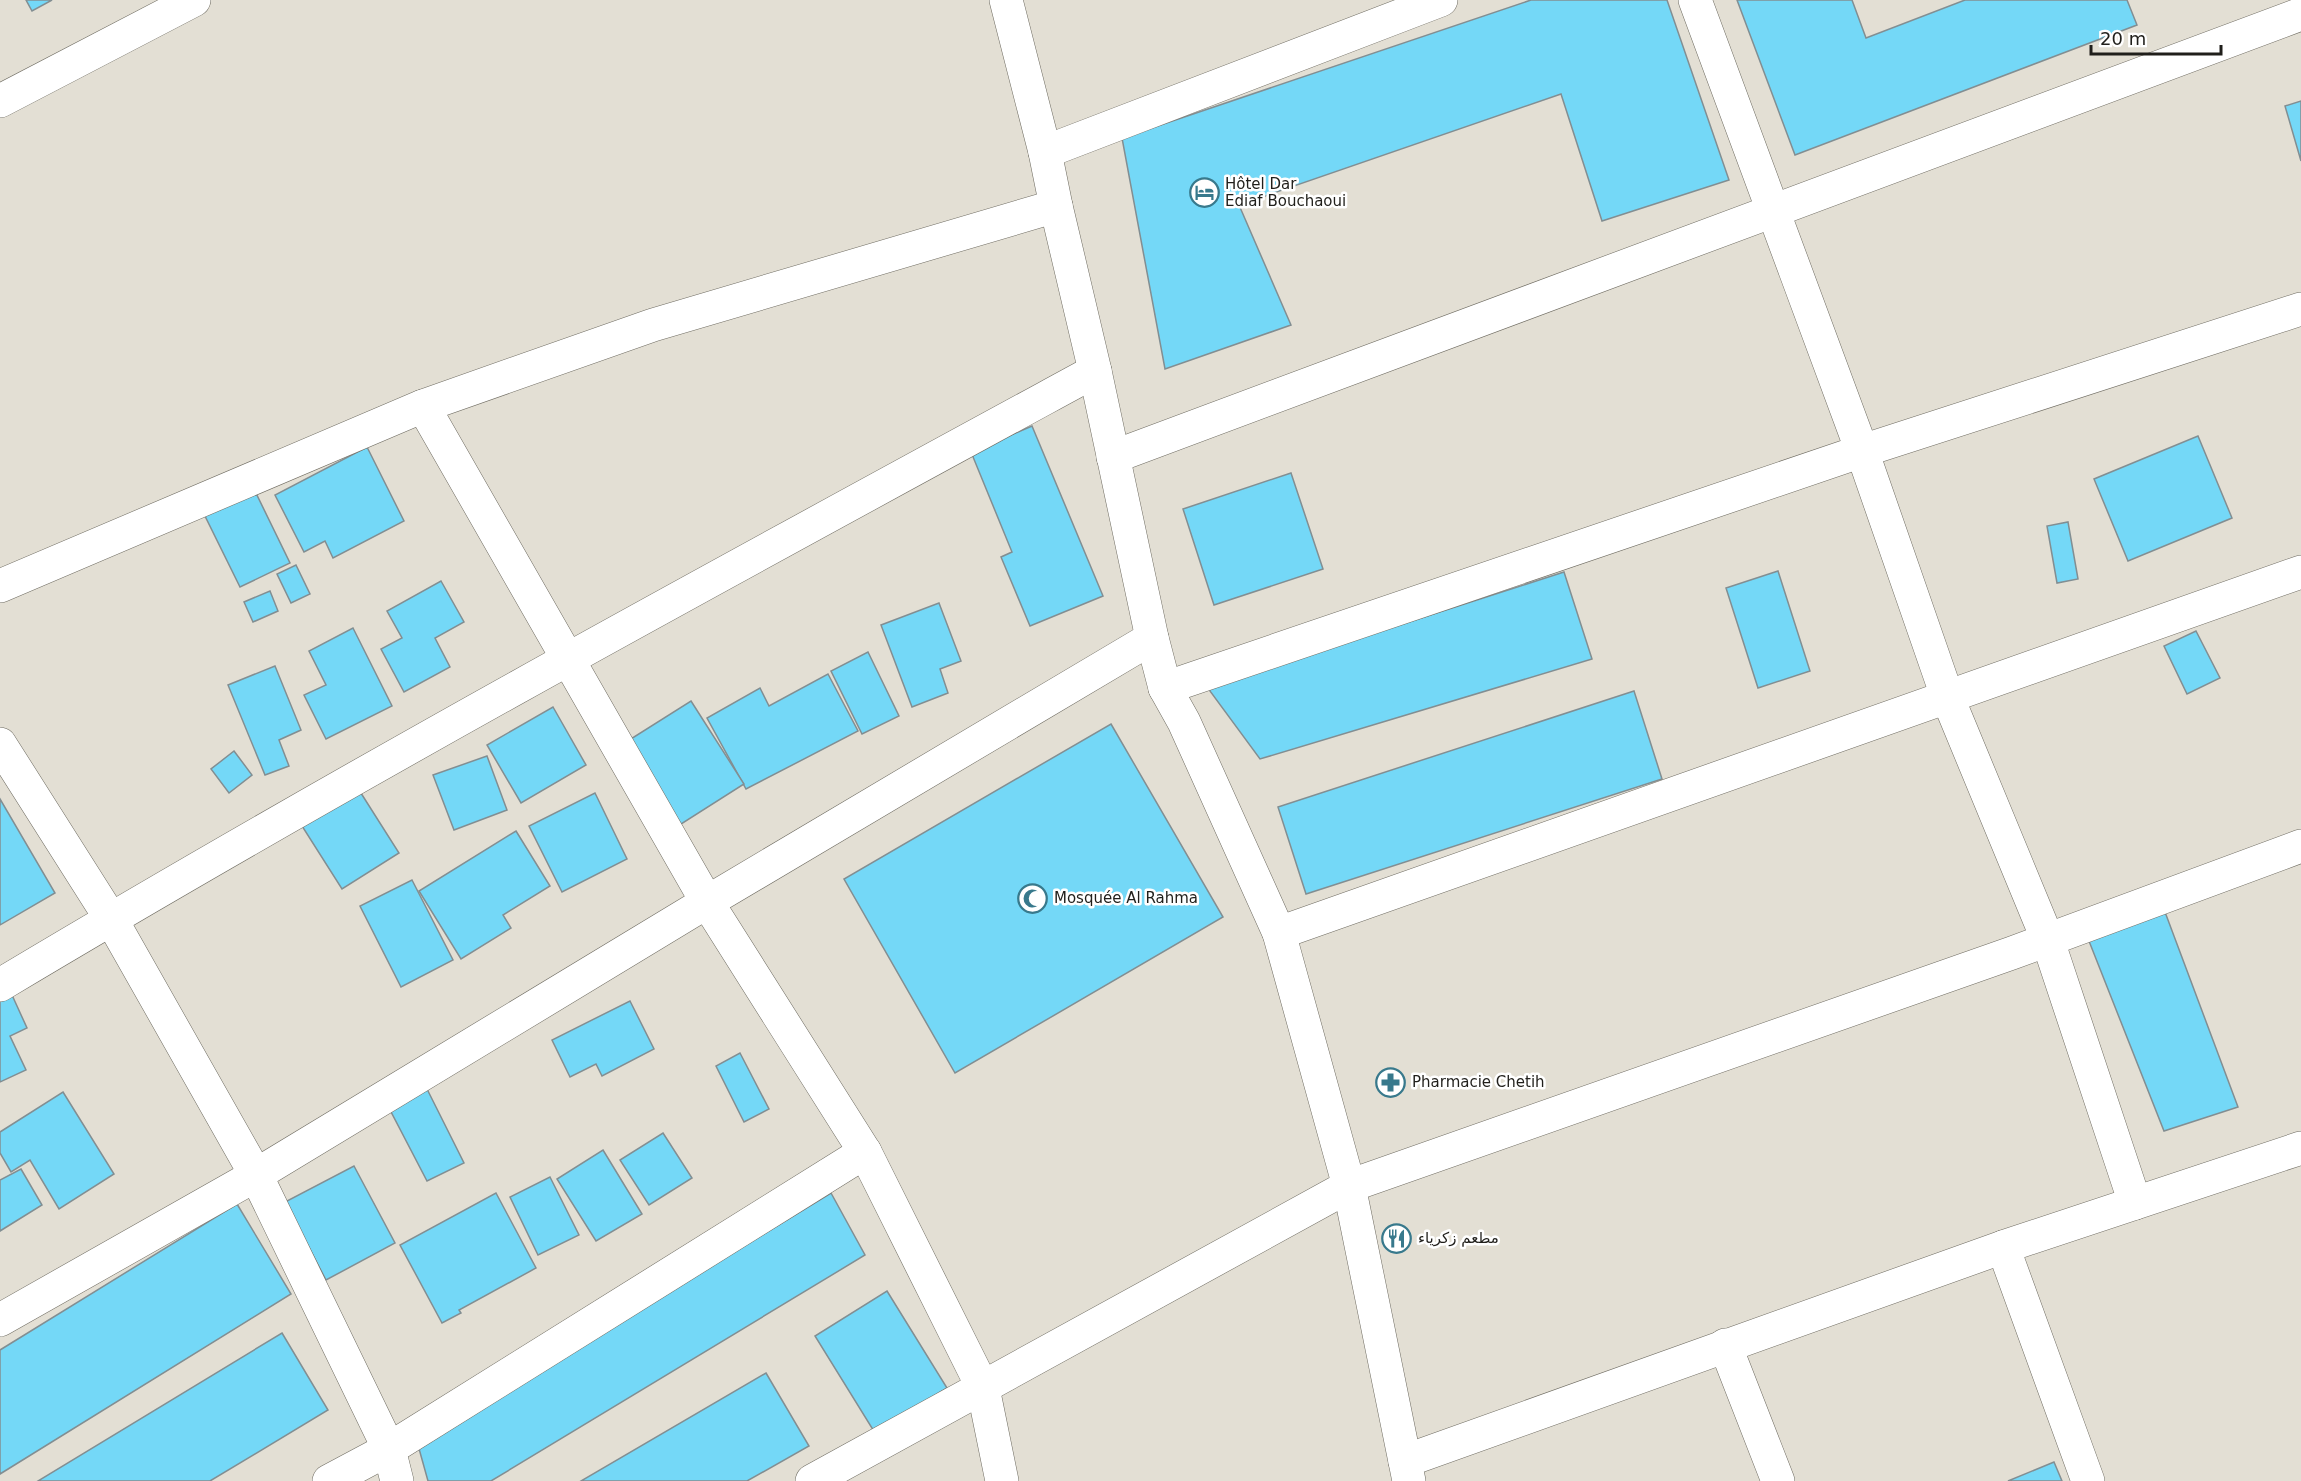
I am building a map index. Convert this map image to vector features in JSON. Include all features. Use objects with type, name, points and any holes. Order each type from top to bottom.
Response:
[{"type":"street","points":[[0,101],[194,0]]},
{"type":"street","points":[[1006,0],[1045,152],[1165,688],[1184,722],[1279,933],[1349,1186],[1407,1471],[1725,1345],[2002,1247],[2135,1203],[2298,1158]]},
{"type":"street","points":[[1045,152],[1441,0]]},
{"type":"street","points":[[1695,0],[1862,451],[1947,696],[2047,938],[2135,1203]]},
{"type":"street","points":[[1113,457],[2301,14]]},
{"type":"street","points":[[0,586],[423,406],[653,325],[1056,206]]},
{"type":"street","points":[[1165,688],[1862,451],[2301,309]]},
{"type":"street","points":[[0,985],[568,657],[1095,371]]},
{"type":"street","points":[[423,406],[707,902],[865,1152],[983,1388],[1004,1478]]},
{"type":"street","points":[[1279,933],[2301,572]]},
{"type":"street","points":[[0,1320],[256,1175],[707,902],[1152,638]]},
{"type":"street","points":[[0,744],[111,919],[256,1175],[389,1449],[397,1481]]},
{"type":"street","points":[[812,1481],[1349,1186],[2012,953],[2047,938],[2301,846]]},
{"type":"street","points":[[329,1481],[389,1449],[865,1152]]},
{"type":"street","points":[[2002,1247],[2088,1481]]},
{"type":"street","points":[[1725,1345],[1778,1481]]},
{"type":"building","points":[[26,0],[52,0],[32,11]]},
{"type":"building","name":"Hôtel Dar Ediaf Bouchaoui","points":[[1531,0],[1667,0],[1729,180],[1602,221],[1561,94],[1239,205],[1291,325],[1165,369],[1122,138]]},
{"type":"building","points":[[1737,0],[1852,0],[1866,38],[1965,0],[2127,0],[2137,25],[1795,155]]},
{"type":"building","points":[[2301,101],[2301,161],[2285,106]]},
{"type":"building","points":[[1032,426],[1103,596],[1030,626],[1001,557],[1012,552],[971,452]]},
{"type":"building","points":[[2198,436],[2232,518],[2128,561],[2094,479]]},
{"type":"building","points":[[367,447],[404,521],[333,558],[325,541],[304,552],[275,495]]},
{"type":"building","points":[[1291,473],[1323,569],[1214,605],[1183,509]]},
{"type":"building","points":[[254,489],[290,563],[240,587],[204,514]]},
{"type":"building","points":[[2068,522],[2078,579],[2057,583],[2047,526]]},
{"type":"building","points":[[296,565],[310,594],[291,603],[277,574]]},
{"type":"building","points":[[1778,571],[1810,671],[1758,688],[1726,588]]},
{"type":"building","points":[[1564,572],[1592,659],[1260,759],[1207,687]]},
{"type":"building","points":[[441,581],[464,622],[435,638],[450,667],[404,692],[381,649],[402,638],[387,611]]},
{"type":"building","points":[[270,591],[278,611],[253,622],[244,602]]},
{"type":"building","points":[[939,603],[961,661],[940,669],[948,693],[912,707],[881,625]]},
{"type":"building","points":[[353,628],[392,706],[326,739],[304,695],[326,685],[309,651]]},
{"type":"building","points":[[2196,631],[2220,678],[2187,694],[2164,646]]},
{"type":"building","points":[[868,652],[899,716],[862,734],[831,671]]},
{"type":"building","points":[[275,666],[301,730],[279,740],[289,766],[265,775],[228,685]]},
{"type":"building","points":[[828,674],[858,731],[746,789],[707,718],[760,688],[769,706]]},
{"type":"building","points":[[1634,691],[1662,779],[1306,894],[1278,807]]},
{"type":"building","points":[[691,701],[744,784],[678,826],[626,742]]},
{"type":"building","points":[[553,707],[586,765],[521,803],[487,745]]},
{"type":"building","name":"Mosquée Al Rahma","points":[[1111,724],[1223,917],[955,1073],[844,879]]},
{"type":"building","points":[[234,751],[252,775],[229,793],[211,769]]},
{"type":"building","points":[[487,756],[507,810],[454,830],[433,775]]},
{"type":"building","points":[[359,790],[399,853],[342,889],[302,826]]},
{"type":"building","points":[[595,793],[627,859],[562,892],[529,826]]},
{"type":"building","points":[[0,799],[55,893],[0,925]]},
{"type":"building","points":[[516,831],[550,886],[503,915],[511,928],[461,959],[419,891]]},
{"type":"building","points":[[412,880],[453,960],[401,987],[360,906]]},
{"type":"building","points":[[2165,912],[2238,1107],[2164,1131],[2087,936]]},
{"type":"building","points":[[12,995],[27,1028],[10,1036],[26,1070],[0,1082],[0,1001]]},
{"type":"building","points":[[630,1001],[654,1049],[602,1076],[596,1064],[570,1077],[552,1040]]},
{"type":"building","points":[[740,1053],[769,1109],[744,1122],[716,1066]]},
{"type":"building","points":[[426,1087],[464,1163],[427,1181],[388,1106]]},
{"type":"building","points":[[63,1092],[114,1174],[59,1209],[30,1160],[11,1172],[0,1153],[0,1132]]},
{"type":"building","points":[[663,1133],[692,1178],[649,1205],[620,1160]]},
{"type":"building","points":[[603,1150],[642,1214],[596,1241],[557,1179]]},
{"type":"building","points":[[354,1166],[395,1243],[326,1280],[285,1202]]},
{"type":"building","points":[[21,1169],[42,1205],[0,1231],[0,1180]]},
{"type":"building","points":[[550,1177],[579,1235],[538,1255],[510,1197]]},
{"type":"building","points":[[496,1193],[536,1268],[459,1310],[461,1313],[442,1323],[400,1245]]},
{"type":"building","points":[[831,1193],[865,1255],[491,1481],[428,1481],[418,1445]]},
{"type":"building","points":[[237,1204],[291,1294],[0,1474],[0,1350]]},
{"type":"building","points":[[887,1291],[947,1388],[875,1433],[815,1336]]},
{"type":"building","points":[[282,1333],[328,1410],[210,1481],[38,1481]]},
{"type":"building","points":[[766,1373],[809,1446],[747,1481],[581,1481]]},
{"type":"building","points":[[2054,1462],[2062,1481],[2008,1481]]},
{"type":"place","name":"Hôtel Dar Ediaf Bouchaoui","points":[[1204,193]]},
{"type":"place","name":"Mosquée Al Rahma","points":[[1033,898]]},
{"type":"place","name":"Pharmacie Chetih","points":[[1391,1082]]},
{"type":"place","name":"مطعم زكرياء","points":[[1397,1238]]}]
